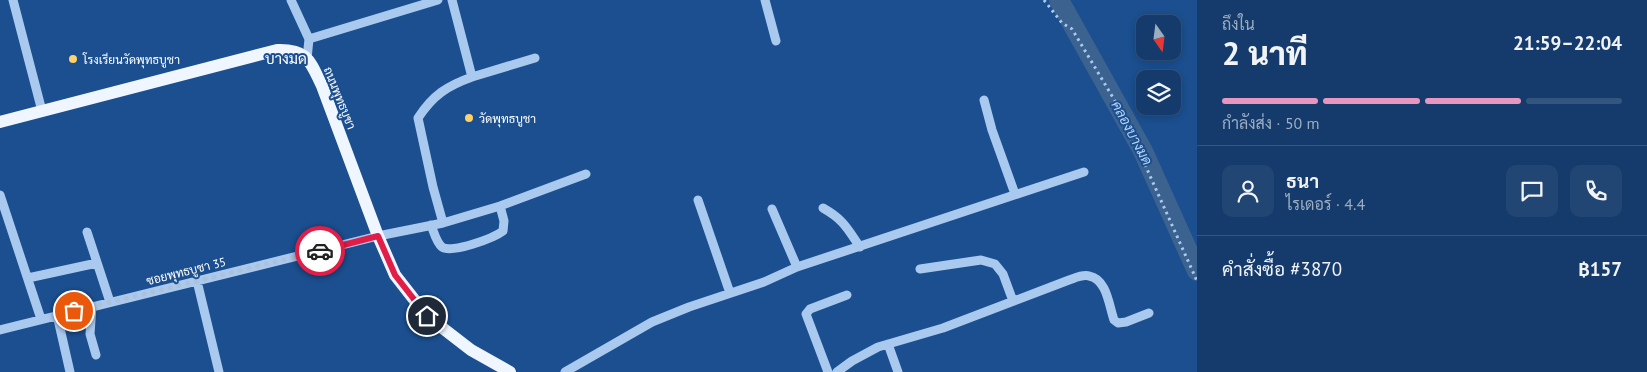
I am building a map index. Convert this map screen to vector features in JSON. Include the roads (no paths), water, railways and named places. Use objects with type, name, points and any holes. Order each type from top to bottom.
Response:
[{"type":"main road","name":"ถนนพุทธบูชา","points":[[0,122],[277,50],[290,50],[301,53],[307,59],[322,86],[378,236],[395,275],[427,316],[471,350],[510,372]]},
{"type":"street","points":[[13,0],[42,111]]},
{"type":"street","points":[[291,0],[309,39],[307,59]]},
{"type":"street","points":[[309,39],[438,0]]},
{"type":"street","points":[[452,0],[472,77]]},
{"type":"street","points":[[765,0],[776,41]]},
{"type":"street","points":[[443,223],[418,118],[442,91],[454,84],[535,58]]},
{"type":"street","points":[[984,100],[992,130],[1016,194]]},
{"type":"street","points":[[565,372],[652,322],[689,306],[764,282],[797,267],[1084,172]]},
{"type":"street","name":"ซอยพุทธบูชา 35","points":[[0,330],[378,236],[443,223],[500,206],[586,174]]},
{"type":"street","points":[[0,195],[4,218],[28,278],[41,319]]},
{"type":"street","points":[[698,200],[730,293]]},
{"type":"street","points":[[431,225],[441,246],[447,249],[466,245],[497,236],[503,231],[504,221],[500,206]]},
{"type":"street","points":[[823,208],[837,216],[845,224],[860,247]]},
{"type":"street","points":[[772,209],[797,267]]},
{"type":"street","points":[[87,232],[110,302]]},
{"type":"street","points":[[920,269],[982,260],[995,264],[1003,274],[1013,301]]},
{"type":"street","points":[[28,278],[97,263]]},
{"type":"street","points":[[837,372],[852,361],[878,347],[942,328],[1088,275],[1097,279],[1102,284],[1114,320],[1118,323],[1126,322],[1149,313]]},
{"type":"street","points":[[197,281],[220,372]]},
{"type":"street","points":[[828,372],[806,314],[810,308],[847,295]]},
{"type":"street","points":[[92,306],[90,334],[96,355]]},
{"type":"street","points":[[57,315],[70,372]]},
{"type":"street","points":[[888,344],[898,372]]},
{"type":"waterway","name":"คลองบางมด","points":[[1059,0],[1143,151],[1197,271]]},
{"type":"place","name":"โรงเรียนวัดพุทธบูชา","points":[[73,59]]},
{"type":"place","name":"วัดพุทธบูชา","points":[[469,118]]},
{"type":"district","name":"บางมด","points":[[286,58]]}]
